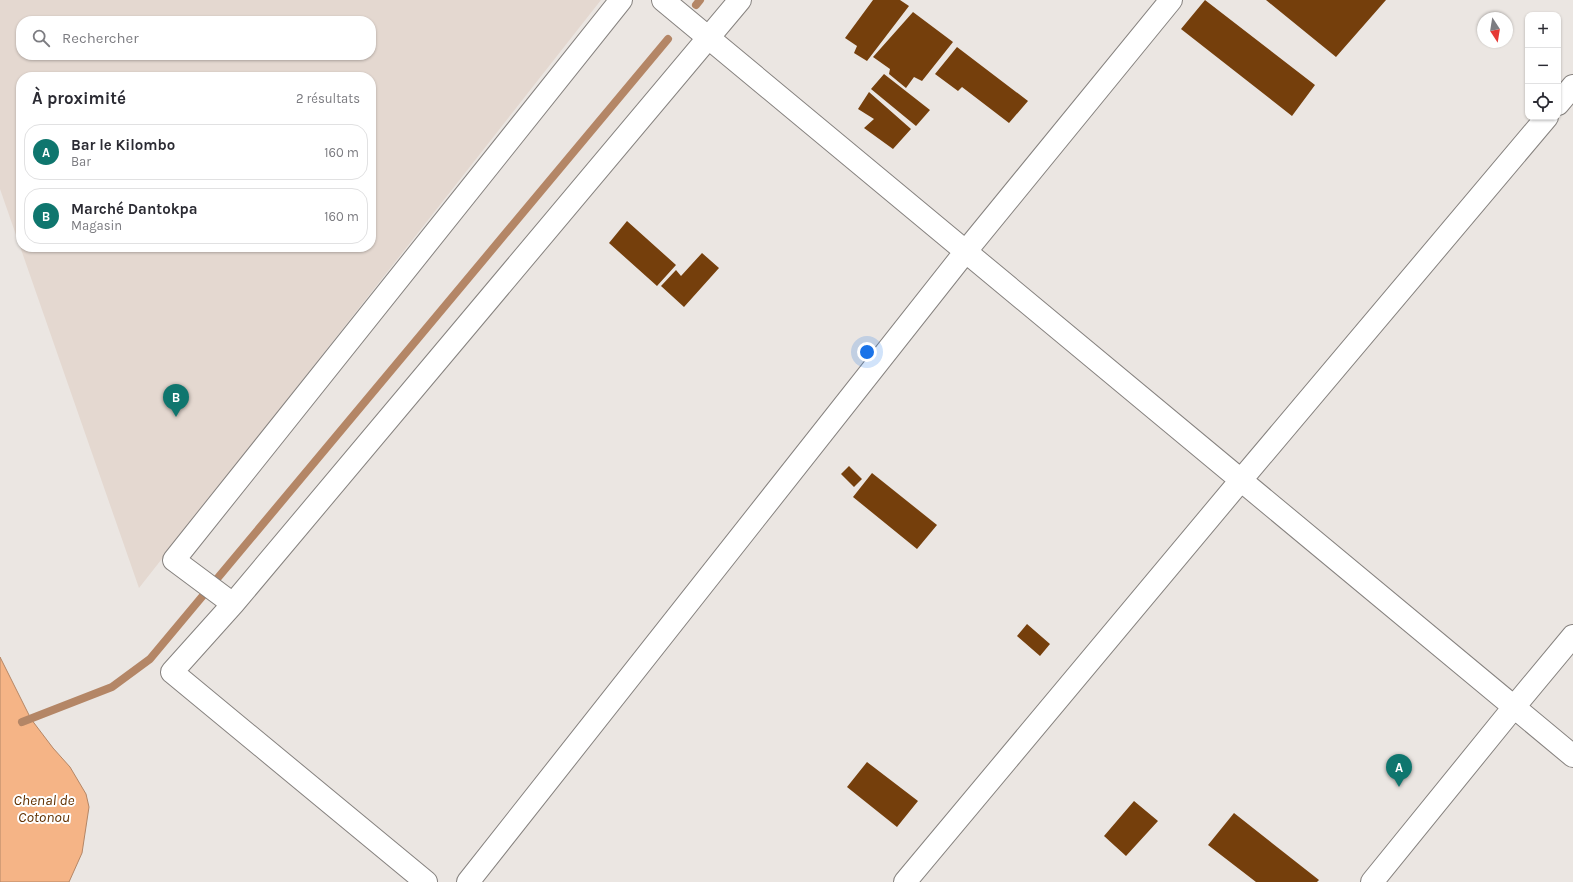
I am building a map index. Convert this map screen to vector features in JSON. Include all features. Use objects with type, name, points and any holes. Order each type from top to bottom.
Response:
[{"type":"street","points":[[233,604],[174,560],[620,0]]},
{"type":"street","points":[[663,0],[1573,756]]},
{"type":"street","points":[[426,882],[172,672],[233,604],[740,0]]},
{"type":"street","points":[[468,882],[966,251],[1171,0]]},
{"type":"street","points":[[1561,100],[1573,86]]},
{"type":"street","points":[[905,882],[1544,120]]},
{"type":"street","points":[[1372,882],[1573,636]]},
{"type":"shaded area","points":[[0,0],[601,0],[139,588],[22,252],[376,252],[376,72],[16,72],[16,235],[0,189]]},
{"type":"water","name":"Chenal de Cotonou","points":[[0,657],[31,719],[53,748],[70,767],[86,794],[89,807],[82,853],[69,882],[0,882]]},
{"type":"building","points":[[873,0],[900,0],[909,6],[867,61],[854,53],[857,46],[845,38]]},
{"type":"building","points":[[1205,0],[1315,85],[1292,116],[1181,29]]},
{"type":"building","points":[[1266,0],[1386,0],[1336,57]]},
{"type":"building","points":[[913,12],[953,42],[922,81],[914,77],[906,88],[889,74],[890,69],[873,57]]},
{"type":"building","points":[[957,47],[1028,101],[1009,123],[962,87],[958,91],[935,74]]},
{"type":"building","points":[[884,74],[930,110],[916,126],[871,89]]},
{"type":"building","points":[[869,92],[911,129],[893,149],[864,128],[874,119],[858,109]]},
{"type":"building","points":[[627,221],[676,265],[657,286],[609,243]]},
{"type":"building","points":[[702,253],[719,268],[684,307],[661,286],[676,270],[681,276]]},
{"type":"building","points":[[849,466],[862,479],[854,487],[841,474]]},
{"type":"building","points":[[872,473],[937,525],[917,549],[853,497]]},
{"type":"building","points":[[1027,624],[1050,644],[1040,656],[1017,636]]},
{"type":"building","points":[[867,762],[918,801],[897,827],[847,787]]},
{"type":"building","points":[[1134,801],[1158,821],[1126,856],[1104,836]]},
{"type":"building","points":[[1234,813],[1319,880],[1317,882],[1256,882],[1208,845]]},
{"type":"waterway","points":[[696,5],[700,0]]},
{"type":"waterway","points":[[22,722],[112,687],[150,659],[668,39]]},
{"type":"place","name":"Marché Dantokpa","points":[[176,417]]},
{"type":"place","name":"Bar le Kilombo","points":[[1399,787]]}]
